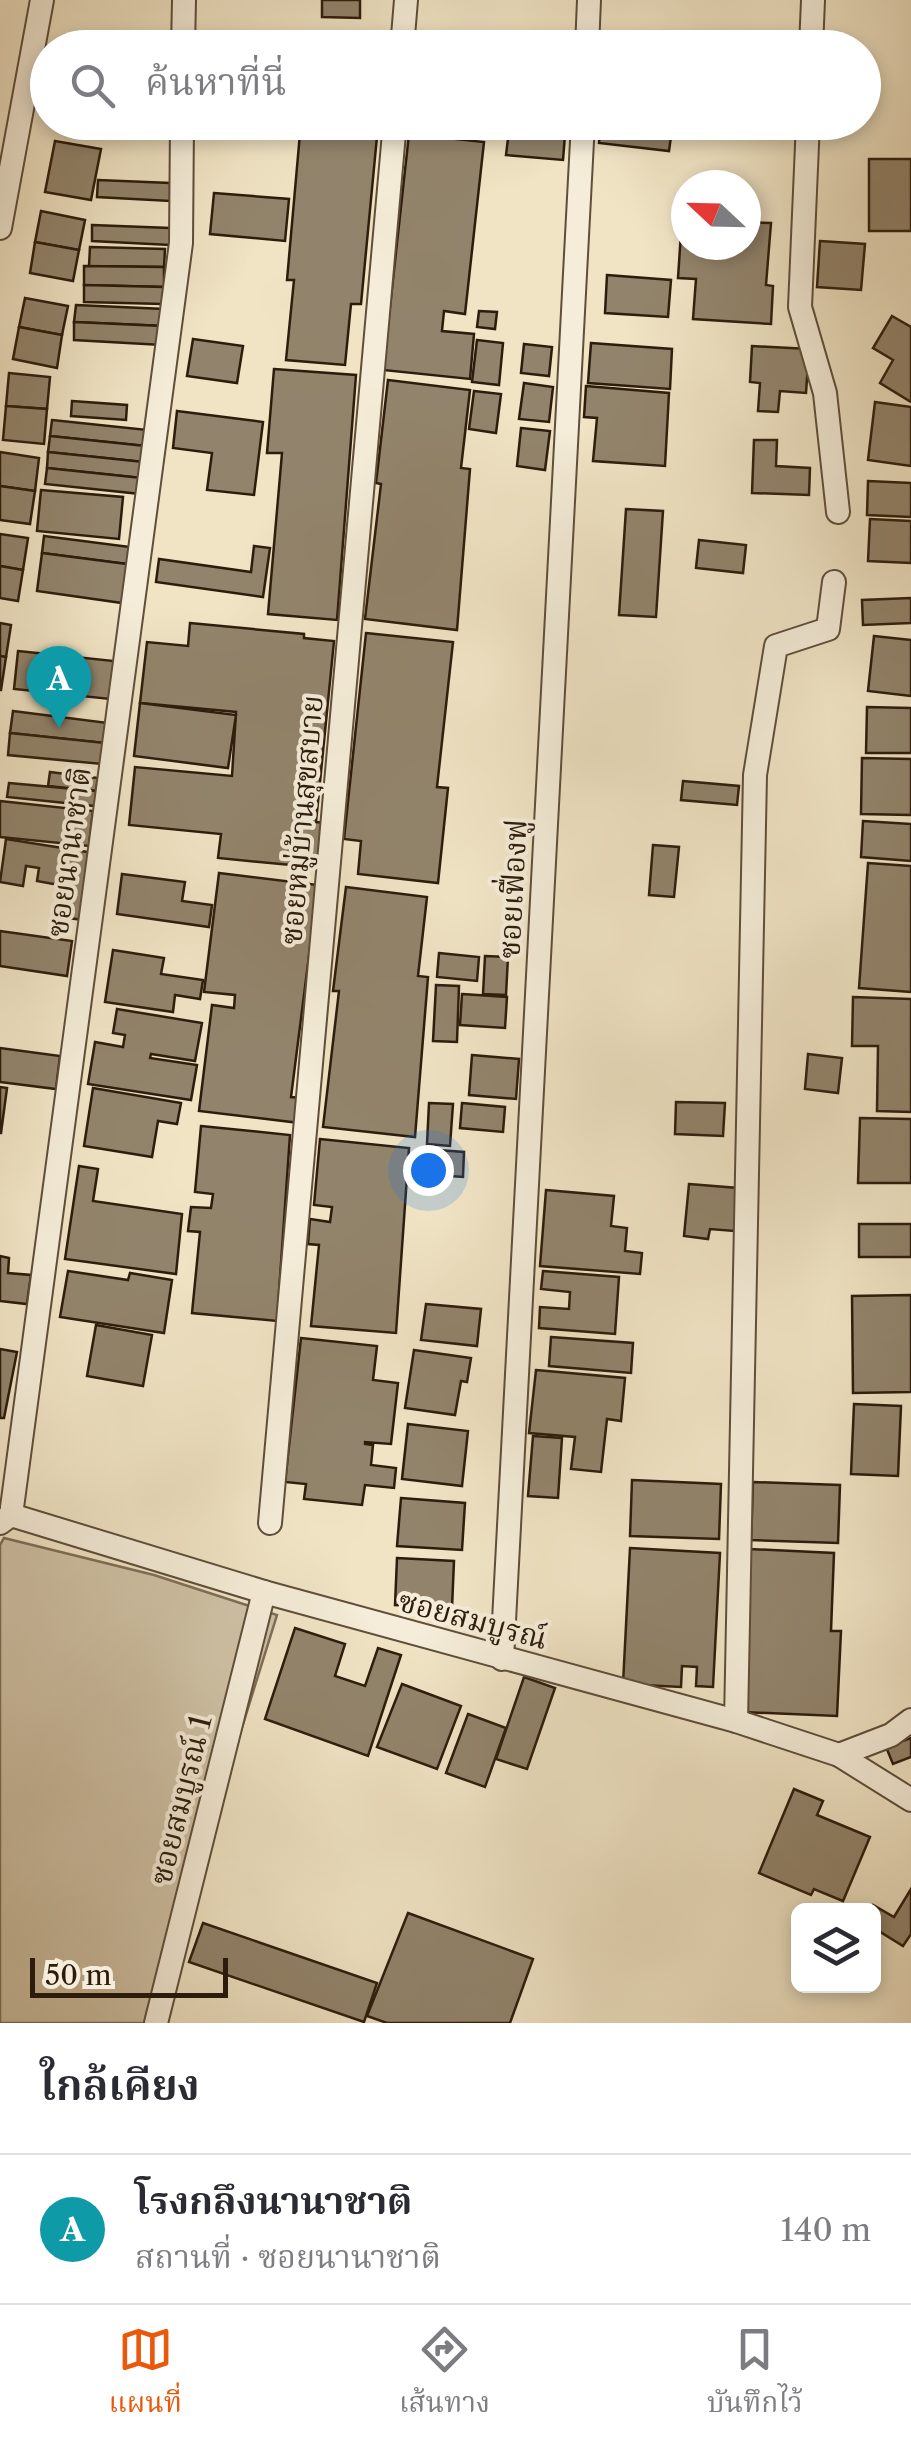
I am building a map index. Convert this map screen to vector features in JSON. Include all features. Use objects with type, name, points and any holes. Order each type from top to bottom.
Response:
[{"type":"street","points":[[36,30],[42,0]]},
{"type":"street","points":[[183,30],[184,0]]},
{"type":"street","points":[[404,30],[406,0]]},
{"type":"street","points":[[588,30],[589,0]]},
{"type":"street","points":[[812,30],[813,0]]},
{"type":"street","points":[[0,228],[30,65]]},
{"type":"street","name":"ซอยนานาชาติ","points":[[6,1519],[181,243],[182,140]]},
{"type":"street","name":"ซอยหมู่บ้านสุขสบาย","points":[[270,1523],[393,140]]},
{"type":"street","name":"ซอยเฟื่องฟู","points":[[502,1660],[582,140]]},
{"type":"street","points":[[807,140],[800,307],[825,393],[838,512]]},
{"type":"street","points":[[736,1721],[754,775],[776,646],[828,628],[834,582]]},
{"type":"street","name":"ซอยสมบูรณ์","points":[[6,1519],[502,1660],[736,1721],[839,1755],[911,1800]]},
{"type":"street","name":"ซอยสมบูรณ์ 1","points":[[156,2023],[264,1592]]},
{"type":"street","points":[[839,1755],[891,1735],[911,1720]]},
{"type":"shaded area","points":[[4,1538],[154,1575],[277,1615],[150,2023],[0,2023],[0,1545]]},
{"type":"building","points":[[322,0],[360,0],[360,18],[322,17]]},
{"type":"building","points":[[299,140],[377,140],[361,304],[351,304],[345,365],[286,360],[294,280],[287,280]]},
{"type":"building","points":[[408,140],[484,142],[465,314],[444,311],[442,331],[474,334],[470,379],[383,370]]},
{"type":"building","points":[[508,140],[565,140],[563,160],[506,155]]},
{"type":"building","points":[[599,140],[671,140],[669,151],[599,143]]},
{"type":"building","points":[[55,141],[101,149],[91,200],[45,192]]},
{"type":"building","points":[[869,159],[911,159],[911,231],[869,231]]},
{"type":"building","points":[[98,180],[170,183],[170,201],[97,197]]},
{"type":"building","points":[[214,193],[289,199],[285,241],[210,234]]},
{"type":"building","points":[[41,211],[85,220],[79,250],[35,242]]},
{"type":"building","points":[[761,223],[771,223],[766,285],[773,286],[771,324],[693,319],[696,279],[678,278],[679,260],[761,260]]},
{"type":"building","points":[[92,225],[170,228],[170,245],[92,241]]},
{"type":"building","points":[[820,241],[865,244],[861,290],[817,287]]},
{"type":"building","points":[[35,242],[79,250],[73,281],[30,273]]},
{"type":"building","points":[[90,247],[165,249],[164,267],[89,266]]},
{"type":"building","points":[[84,266],[164,267],[164,287],[84,285]]},
{"type":"building","points":[[607,275],[671,280],[668,317],[605,313]]},
{"type":"building","points":[[84,285],[164,287],[163,304],[84,302]]},
{"type":"building","points":[[25,298],[68,306],[62,335],[19,327]]},
{"type":"building","points":[[76,305],[164,309],[163,326],[74,322]]},
{"type":"building","points":[[479,311],[497,312],[495,329],[477,327]]},
{"type":"building","points":[[892,316],[911,327],[911,402],[880,383],[893,360],[873,348]]},
{"type":"building","points":[[74,322],[163,326],[162,345],[74,340]]},
{"type":"building","points":[[19,327],[62,335],[57,368],[13,359]]},
{"type":"building","points":[[193,339],[243,346],[237,383],[187,376]]},
{"type":"building","points":[[477,340],[503,343],[499,385],[472,382]]},
{"type":"building","points":[[591,343],[672,349],[670,389],[588,383]]},
{"type":"building","points":[[524,344],[552,347],[549,376],[521,373]]},
{"type":"building","points":[[752,346],[809,349],[806,393],[780,391],[778,412],[758,411],[760,383],[750,382]]},
{"type":"building","points":[[274,369],[356,375],[337,620],[268,614],[282,453],[267,453]]},
{"type":"building","points":[[9,373],[50,377],[47,409],[6,406]]},
{"type":"building","points":[[388,380],[470,390],[461,468],[470,469],[457,630],[365,619]]},
{"type":"building","points":[[524,383],[553,387],[549,422],[519,419]]},
{"type":"building","points":[[586,386],[669,393],[665,466],[593,461],[597,418],[584,417]]},
{"type":"building","points":[[474,391],[501,394],[496,433],[469,429]]},
{"type":"building","points":[[72,401],[127,405],[126,420],[71,416]]},
{"type":"building","points":[[875,402],[911,407],[911,466],[868,460]]},
{"type":"building","points":[[6,406],[47,409],[44,444],[3,440]]},
{"type":"building","points":[[177,411],[263,422],[254,495],[207,490],[212,453],[173,448]]},
{"type":"building","points":[[52,420],[148,430],[146,446],[50,436]]},
{"type":"building","points":[[521,428],[550,431],[545,470],[517,466]]},
{"type":"building","points":[[50,436],[146,446],[144,462],[48,452]]},
{"type":"building","points":[[754,440],[777,440],[776,466],[810,468],[809,495],[752,493]]},
{"type":"building","points":[[0,452],[39,458],[35,491],[0,486]]},
{"type":"building","points":[[48,452],[144,462],[142,478],[47,468]]},
{"type":"building","points":[[47,468],[142,478],[141,494],[45,484]]},
{"type":"building","points":[[868,481],[911,483],[911,517],[867,515]]},
{"type":"building","points":[[0,486],[35,491],[30,524],[0,520]]},
{"type":"building","points":[[41,490],[123,497],[119,539],[37,531]]},
{"type":"building","points":[[626,509],[663,511],[656,617],[619,615]]},
{"type":"building","points":[[870,519],[911,521],[911,563],[868,561]]},
{"type":"building","points":[[0,534],[28,538],[23,570],[0,566]]},
{"type":"building","points":[[44,536],[130,547],[127,564],[42,553]]},
{"type":"building","points":[[699,540],[746,545],[743,573],[696,568]]},
{"type":"building","points":[[254,546],[270,548],[263,597],[156,582],[159,559],[251,572]]},
{"type":"building","points":[[42,553],[127,564],[122,603],[37,591]]},
{"type":"building","points":[[0,566],[23,570],[18,601],[0,598]]},
{"type":"building","points":[[911,598],[911,623],[863,625],[862,600]]},
{"type":"building","points":[[0,623],[11,625],[6,657],[0,656]]},
{"type":"building","points":[[190,623],[304,634],[304,638],[334,641],[316,822],[327,823],[322,868],[218,858],[221,834],[129,825],[135,767],[232,776],[236,712],[140,703],[147,642],[188,646]]},
{"type":"building","points":[[366,633],[453,642],[437,787],[448,788],[438,883],[358,874],[361,841],[344,839]]},
{"type":"building","points":[[874,636],[911,640],[911,696],[868,691]]},
{"type":"building","points":[[18,651],[114,661],[110,699],[14,689]]},
{"type":"building","points":[[0,656],[6,657],[1,690],[0,690]]},
{"type":"building","points":[[140,703],[236,715],[228,768],[134,756]]},
{"type":"building","points":[[867,707],[911,708],[911,753],[866,753]]},
{"type":"building","points":[[13,711],[108,723],[105,743],[10,733]]},
{"type":"building","points":[[10,733],[105,743],[102,764],[8,755]]},
{"type":"building","points":[[862,758],[911,759],[911,815],[861,814]]},
{"type":"building","points":[[50,772],[98,778],[96,791],[48,786]]},
{"type":"building","points":[[683,781],[739,786],[737,805],[681,800]]},
{"type":"building","points":[[9,783],[96,791],[95,806],[7,797]]},
{"type":"building","points":[[0,801],[93,811],[89,846],[0,837]]},
{"type":"building","points":[[863,821],[911,824],[911,861],[861,857]]},
{"type":"building","points":[[6,839],[94,853],[83,920],[54,916],[59,885],[37,881],[39,868],[26,866],[23,886],[0,882]]},
{"type":"building","points":[[653,845],[679,847],[674,897],[649,895]]},
{"type":"building","points":[[868,863],[911,866],[911,992],[859,988]]},
{"type":"building","points":[[219,873],[318,885],[291,1097],[303,1098],[300,1123],[199,1111],[212,1005],[234,1008],[235,995],[204,992]]},
{"type":"building","points":[[122,874],[185,882],[182,901],[212,905],[209,927],[117,914]]},
{"type":"building","points":[[346,887],[427,897],[418,976],[428,977],[415,1137],[323,1127],[339,991],[333,991]]},
{"type":"building","points":[[0,931],[72,941],[67,976],[0,966]]},
{"type":"building","points":[[113,950],[164,958],[161,974],[203,980],[200,999],[175,995],[173,1012],[105,1002]]},
{"type":"building","points":[[439,953],[479,957],[477,981],[437,977]]},
{"type":"building","points":[[485,956],[508,957],[506,995],[483,994]]},
{"type":"building","points":[[436,985],[459,986],[457,1042],[433,1041]]},
{"type":"building","points":[[462,994],[507,997],[505,1028],[460,1025]]},
{"type":"building","points":[[853,997],[911,999],[911,1112],[877,1111],[878,1046],[852,1046]]},
{"type":"building","points":[[117,1009],[202,1023],[195,1061],[151,1054],[150,1058],[197,1065],[191,1100],[88,1084],[95,1042],[123,1047],[125,1035],[113,1033]]},
{"type":"building","points":[[0,1048],[60,1056],[56,1089],[0,1082]]},
{"type":"building","points":[[808,1054],[842,1058],[838,1093],[805,1089]]},
{"type":"building","points":[[472,1055],[519,1059],[516,1099],[469,1095]]},
{"type":"building","points":[[0,1087],[7,1088],[1,1133],[0,1133]]},
{"type":"building","points":[[93,1088],[181,1103],[177,1124],[158,1121],[152,1157],[84,1146]]},
{"type":"building","points":[[676,1102],[725,1103],[723,1136],[675,1134]]},
{"type":"building","points":[[429,1103],[453,1104],[450,1146],[427,1144]]},
{"type":"building","points":[[462,1103],[505,1107],[503,1132],[460,1128]]},
{"type":"building","points":[[860,1118],[911,1119],[911,1183],[858,1183]]},
{"type":"building","points":[[201,1126],[290,1135],[277,1321],[192,1313],[200,1232],[188,1231],[191,1207],[211,1208],[213,1194],[195,1192]]},
{"type":"building","points":[[320,1139],[409,1148],[396,1333],[311,1326],[319,1245],[308,1244],[310,1219],[330,1222],[332,1207],[314,1205]]},
{"type":"building","points":[[425,1149],[464,1152],[463,1177],[423,1174]]},
{"type":"building","points":[[79,1166],[98,1169],[93,1201],[182,1214],[176,1274],[65,1259]]},
{"type":"building","points":[[689,1184],[738,1188],[734,1231],[710,1229],[708,1239],[684,1236]]},
{"type":"building","points":[[546,1190],[614,1196],[611,1226],[627,1228],[625,1251],[642,1253],[640,1274],[540,1266]]},
{"type":"building","points":[[859,1224],[911,1224],[911,1257],[859,1257]]},
{"type":"building","points":[[0,1256],[9,1258],[8,1273],[31,1275],[27,1304],[0,1301]]},
{"type":"building","points":[[68,1271],[128,1280],[130,1273],[172,1280],[164,1333],[60,1317]]},
{"type":"building","points":[[543,1271],[619,1277],[615,1334],[539,1328],[540,1307],[569,1309],[570,1292],[541,1289]]},
{"type":"building","points":[[911,1295],[911,1392],[853,1393],[852,1296]]},
{"type":"building","points":[[426,1304],[481,1309],[477,1346],[421,1340]]},
{"type":"building","points":[[96,1325],[152,1335],[143,1386],[87,1376]]},
{"type":"building","points":[[551,1337],[633,1343],[631,1373],[549,1366]]},
{"type":"building","points":[[301,1338],[377,1346],[373,1380],[398,1383],[391,1444],[365,1442],[373,1445],[371,1465],[396,1468],[394,1488],[365,1485],[362,1505],[304,1499],[306,1484],[285,1482]]},
{"type":"building","points":[[0,1349],[17,1352],[4,1418],[0,1418]]},
{"type":"building","points":[[414,1350],[471,1358],[467,1382],[461,1381],[455,1415],[405,1408]]},
{"type":"building","points":[[536,1370],[625,1378],[621,1421],[607,1419],[601,1472],[571,1469],[575,1437],[529,1433]]},
{"type":"building","points":[[854,1404],[901,1406],[898,1476],[851,1474]]},
{"type":"building","points":[[408,1424],[468,1431],[462,1486],[402,1479]]},
{"type":"building","points":[[533,1436],[562,1438],[558,1498],[528,1496]]},
{"type":"building","points":[[632,1480],[721,1484],[719,1539],[630,1536]]},
{"type":"building","points":[[753,1482],[840,1485],[838,1543],[751,1540]]},
{"type":"building","points":[[401,1498],[465,1503],[462,1550],[397,1546]]},
{"type":"building","points":[[630,1548],[720,1553],[713,1687],[696,1686],[697,1667],[682,1666],[681,1687],[623,1684]]},
{"type":"building","points":[[749,1549],[834,1553],[831,1631],[841,1631],[837,1716],[743,1712]]},
{"type":"building","points":[[397,1558],[454,1561],[452,1608],[395,1605]]},
{"type":"building","points":[[295,1628],[345,1644],[335,1676],[365,1686],[378,1648],[401,1655],[368,1756],[265,1719]]},
{"type":"building","points":[[524,1677],[555,1688],[527,1769],[496,1759]]},
{"type":"building","points":[[402,1684],[461,1706],[437,1769],[377,1747]]},
{"type":"building","points":[[468,1714],[506,1728],[485,1787],[446,1773]]},
{"type":"building","points":[[911,1738],[911,1757],[893,1764],[886,1747]]},
{"type":"building","points":[[794,1789],[823,1801],[817,1815],[870,1837],[843,1901],[814,1889],[811,1895],[759,1873]]},
{"type":"building","points":[[911,1889],[911,1934],[903,1946],[881,1932],[881,1910],[894,1917]]},
{"type":"building","points":[[408,1913],[533,1959],[510,2023],[387,2023],[367,2016]]},
{"type":"building","points":[[203,1923],[377,1983],[364,2022],[189,1962]]},
{"type":"place","name":"โรงกลึงนานาชาติ","points":[[59,728]]}]
